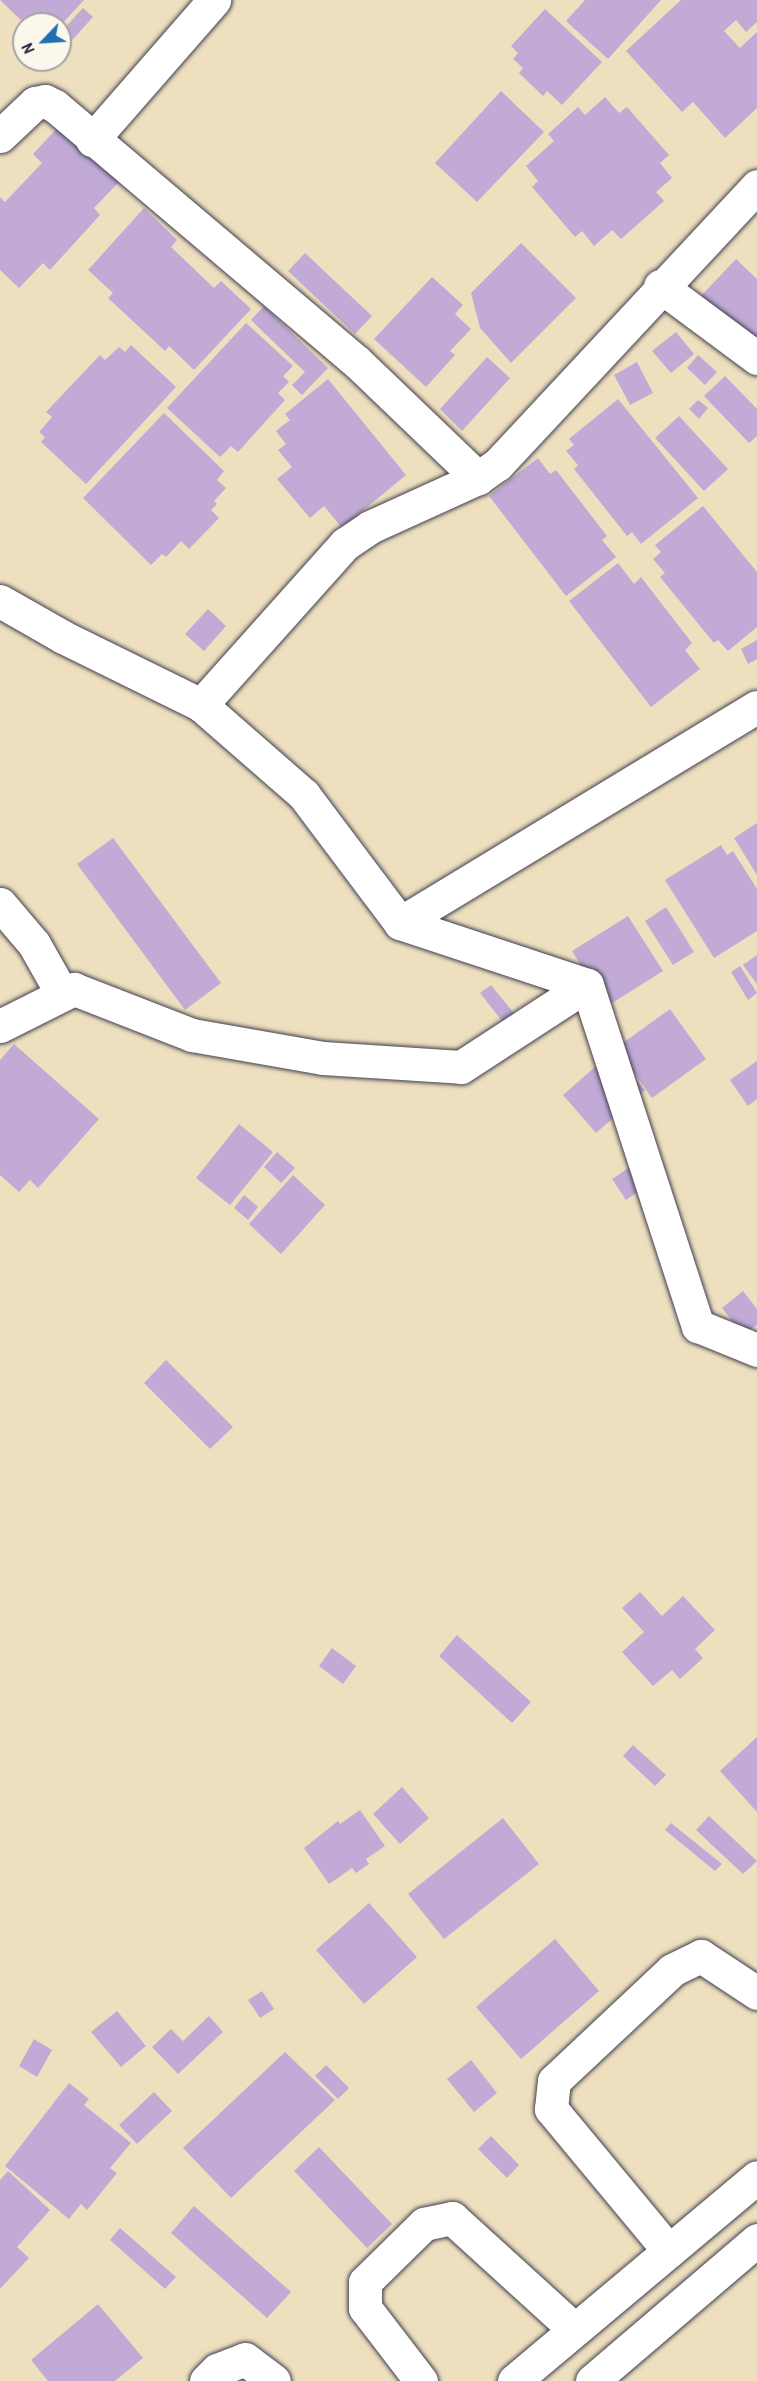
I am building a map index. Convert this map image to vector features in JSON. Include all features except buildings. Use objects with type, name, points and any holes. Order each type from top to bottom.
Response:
[{"type":"street","points":[[92,140],[214,0]]},
{"type":"street","points":[[0,136],[35,103],[45,101],[357,362],[478,478]]},
{"type":"street","points":[[201,705],[345,544],[370,527],[478,478],[498,464],[660,286],[757,186]]},
{"type":"street","points":[[660,286],[757,358]]},
{"type":"street","points":[[0,601],[63,637],[201,705],[304,795],[400,922],[587,984]]},
{"type":"street","points":[[400,922],[757,707]]},
{"type":"street","points":[[0,904],[34,944],[60,992]]},
{"type":"street","points":[[0,1026],[60,992],[86,991],[192,1035],[323,1058],[461,1068],[587,984]]},
{"type":"street","points":[[587,984],[698,1326],[757,1350]]},
{"type":"street","points":[[669,2251],[551,2109],[554,2081],[672,1970],[701,1956],[757,1993]]},
{"type":"street","points":[[514,2381],[757,2177]]},
{"type":"street","points":[[421,2381],[365,2308],[365,2282],[424,2224],[452,2218],[575,2330]]},
{"type":"street","points":[[592,2381],[757,2240]]},
{"type":"street","points":[[206,2381],[217,2370],[245,2360],[274,2381]]}]
